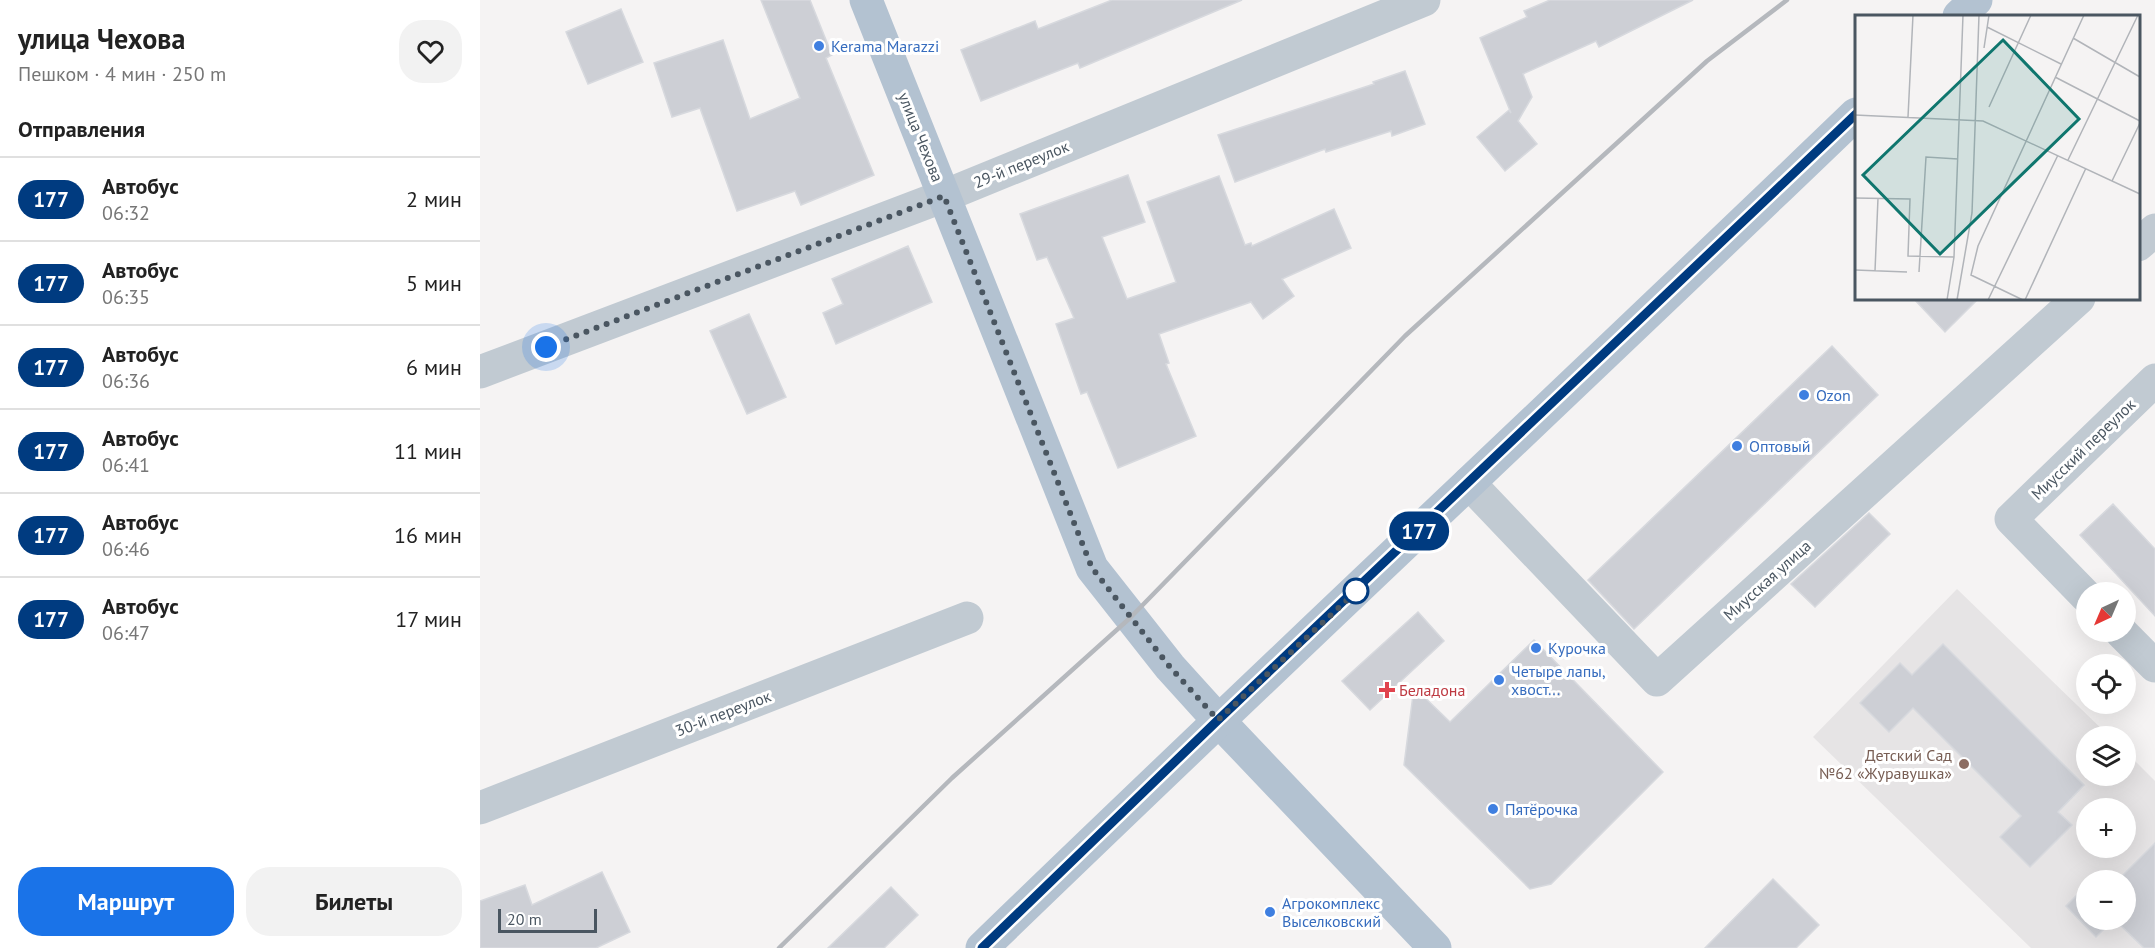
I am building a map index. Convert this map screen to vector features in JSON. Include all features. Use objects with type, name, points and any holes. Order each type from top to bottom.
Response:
[{"type":"main road","name":"улица Чехова","points":[[866,0],[1092,568],[1170,667],[1436,948]]},
{"type":"main road","points":[[1960,15],[1976,0]]},
{"type":"main road","points":[[982,948],[1218,720],[1855,116]]},
{"type":"street","name":"29-й переулок","points":[[480,372],[944,196],[1424,0]]},
{"type":"street","points":[[2140,244],[2155,230]]},
{"type":"street","name":"Миусская улица","points":[[1469,483],[1657,680],[2077,300]]},
{"type":"street","name":"Миусский переулок","points":[[2076,586],[2011,519],[2155,380]]},
{"type":"street","name":"30-й переулок","points":[[480,808],[966,618]]},
{"type":"street","points":[[2131,642],[2155,666]]},
{"type":"shaded area","name":"Детский Сад №62 «Журавушка»","points":[[1957,589],[2076,704],[2076,714],[2086,714],[2099,726],[2076,726],[2076,786],[2136,786],[2136,762],[2155,781],[2155,948],[2031,948],[1813,737]]},
{"type":"building","points":[[761,0],[810,0],[832,55],[826,58],[874,175],[801,205],[795,191],[737,211],[700,108],[672,117],[654,63],[723,40],[750,119],[800,98]]},
{"type":"building","points":[[1112,0],[1242,0],[1080,68],[1078,63],[981,101],[961,50],[1035,21],[1038,29]]},
{"type":"building","points":[[1550,0],[1693,0],[1599,47],[1596,41],[1523,74],[1532,97],[1518,121],[1537,144],[1505,171],[1477,137],[1509,110],[1511,113],[1480,38],[1527,17],[1524,11]]},
{"type":"building","points":[[621,9],[643,62],[588,84],[566,32]]},
{"type":"building","points":[[1405,71],[1425,124],[1392,136],[1391,131],[1326,152],[1325,149],[1235,182],[1218,135],[1374,84],[1373,82]]},
{"type":"building","points":[[1128,175],[1145,222],[1102,237],[1127,299],[1176,282],[1147,202],[1219,176],[1245,245],[1251,243],[1252,246],[1334,209],[1351,248],[1282,279],[1294,296],[1263,319],[1251,302],[1159,334],[1169,363],[1166,364],[1196,436],[1118,468],[1087,392],[1081,394],[1056,324],[1074,318],[1047,257],[1037,260],[1020,214]]},
{"type":"building","points":[[908,246],[932,302],[836,344],[823,313],[843,304],[832,279]]},
{"type":"building","points":[[1915,300],[1977,300],[1945,332]]},
{"type":"building","points":[[749,314],[786,397],[747,414],[710,331]]},
{"type":"building","points":[[1832,346],[1878,395],[1634,629],[1588,580]]},
{"type":"building","points":[[2113,504],[2155,549],[2155,616],[2136,595],[2136,582],[2124,582],[2080,535]]},
{"type":"building","points":[[1869,513],[1890,534],[1815,607],[1791,584]]},
{"type":"building","points":[[1418,612],[1444,641],[1370,710],[1342,681]]},
{"type":"building","points":[[1534,640],[1663,772],[1551,884],[1530,889],[1404,765],[1414,687],[1450,722]]},
{"type":"building","points":[[1943,644],[2076,777],[2076,786],[2083,786],[2058,812],[2072,825],[2030,867],[2000,837],[2021,816],[1913,708],[1889,732],[1860,703],[1900,663],[1912,675]]},
{"type":"building","points":[[2155,843],[2155,948],[2144,948],[2125,930],[2136,930],[2136,870],[2128,870]]},
{"type":"building","points":[[602,872],[630,932],[596,948],[480,948],[480,901],[525,885],[532,905]]},
{"type":"building","points":[[1773,879],[1819,925],[1796,948],[1705,948]]},
{"type":"building","points":[[891,887],[918,915],[884,948],[828,948]]},
{"type":"building","points":[[2076,896],[2076,916],[2066,906]]},
{"type":"building","points":[[2089,930],[2103,930],[2096,937]]},
{"type":"railway","points":[[779,948],[952,778],[1130,618],[1405,336],[1707,61],[1787,0]]},
{"type":"bus line","name":"177","points":[[982,948],[1218,720],[1360,588],[1855,115]]},
{"type":"place","name":"Kerama Marazzi","points":[[819,46]]},
{"type":"place","name":"Ozon","points":[[1804,395]]},
{"type":"place","name":"Оптовый","points":[[1737,446]]},
{"type":"place","name":"Курочка","points":[[1536,648]]},
{"type":"place","name":"Четыре лапы, хвост...","points":[[1499,680]]},
{"type":"place","name":"Беладона","points":[[1387,690]]},
{"type":"place","name":"Детский Сад №62 «Журавушка»","points":[[1964,764]]},
{"type":"place","name":"Пятёрочка","points":[[1493,809]]},
{"type":"place","name":"Агрокомплекс Выселковский","points":[[1270,912]]},
{"type":"route","points":[[546,347],[944,196],[1092,568],[1170,667],[1218,720],[1360,588],[1356,591]]}]
